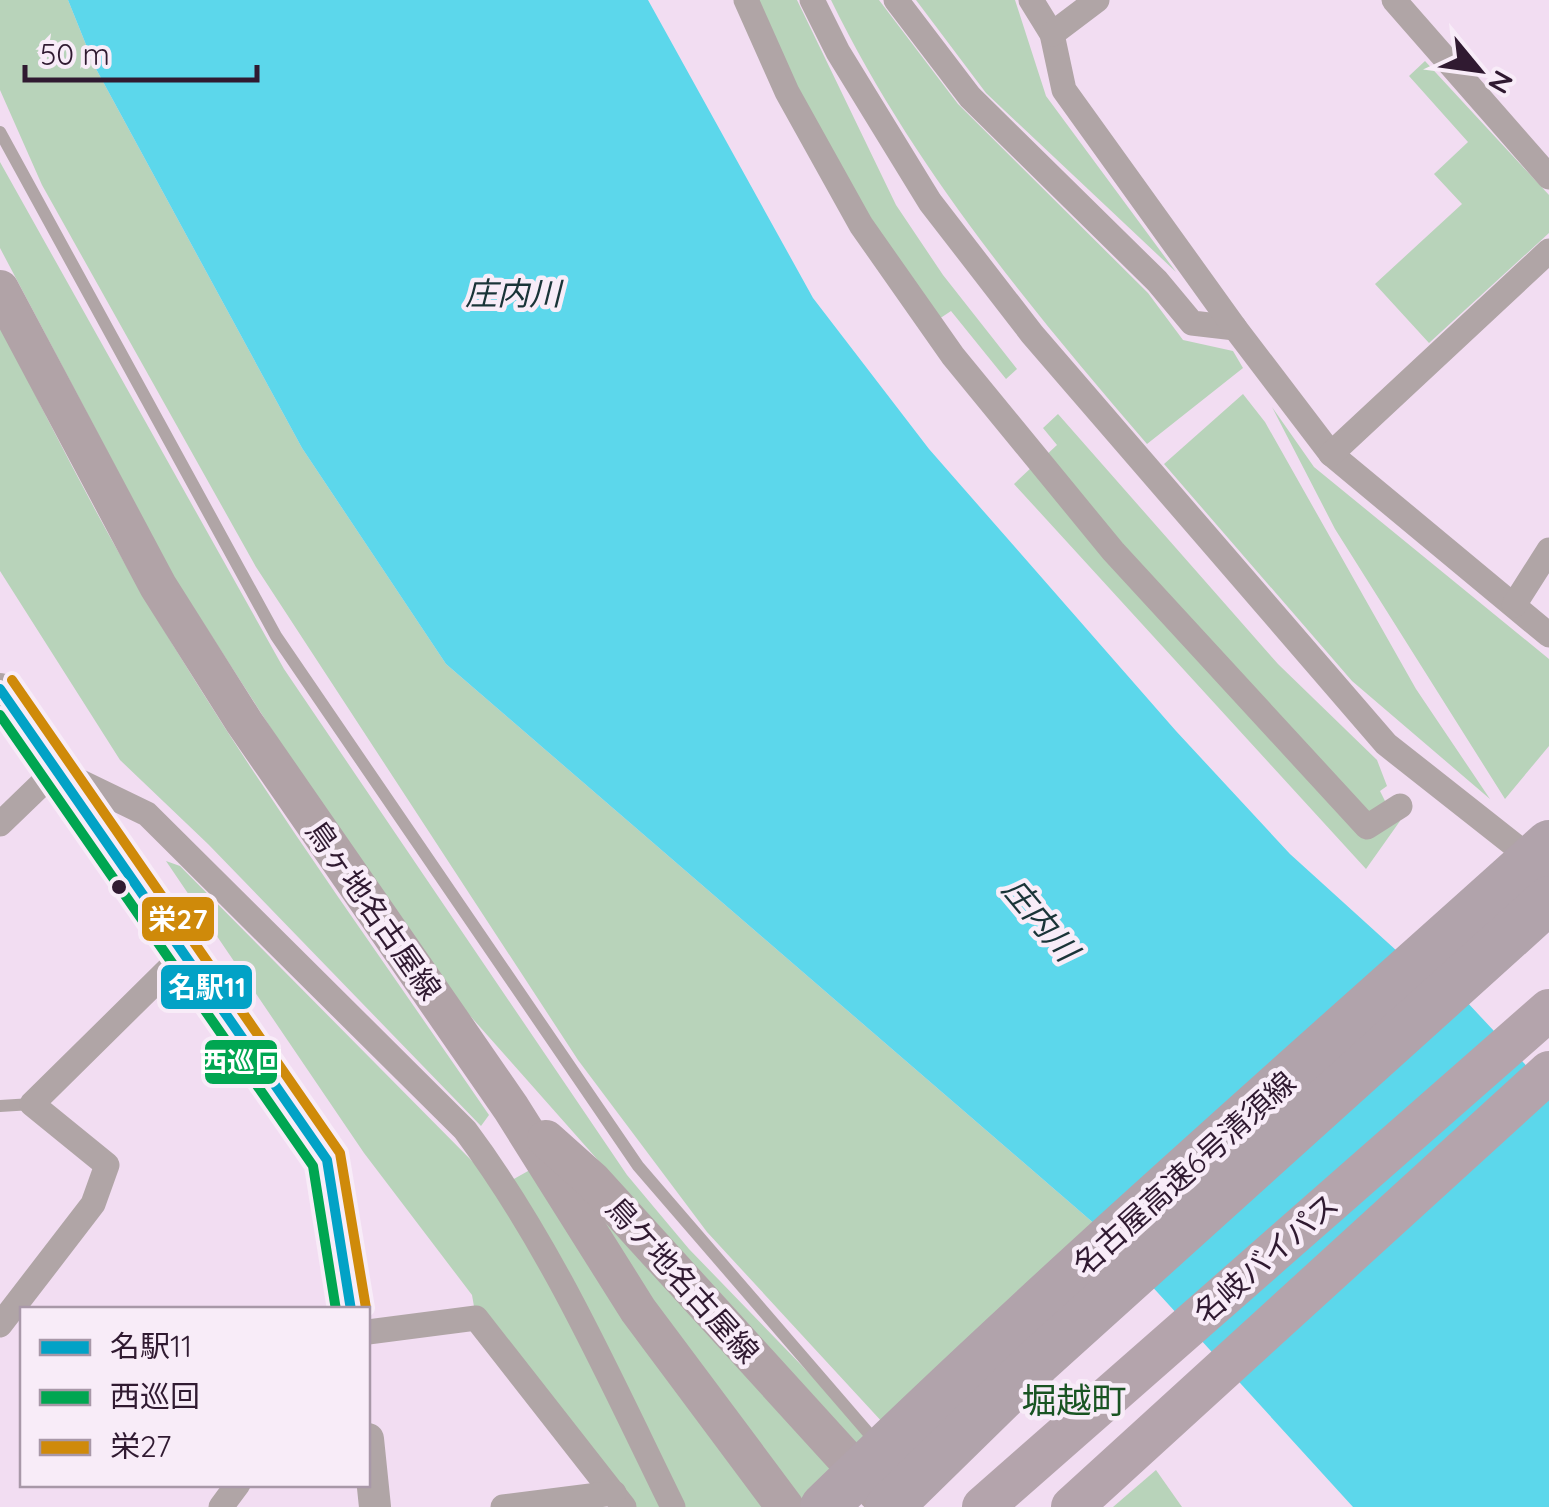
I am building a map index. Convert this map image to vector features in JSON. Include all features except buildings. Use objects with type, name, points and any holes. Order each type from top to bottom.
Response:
[{"type":"highway","name":"名古屋高速6号清須線","points":[[824,1507],[1177,1178],[1549,844]]},
{"type":"highway","name":"名古屋高速6号清須線","points":[[901,1490],[1037,1362],[1549,900]]},
{"type":"highway","name":"名岐バイパス","points":[[983,1507],[1549,1010]]},
{"type":"highway","name":"名岐バイパス","points":[[1072,1507],[1549,1072]]},
{"type":"main road","name":"鳥ヶ地名古屋線","points":[[0,288],[158,586],[244,722],[546,1161],[638,1310],[785,1507]]},
{"type":"main road","name":"鳥ケ地名古屋線","points":[[510,1108],[593,1181],[742,1348],[849,1458],[901,1490]]},
{"type":"street","points":[[746,0],[788,92],[860,225],[952,356],[1113,551],[1367,827],[1400,806]]},
{"type":"street","points":[[812,0],[838,52],[930,202],[1032,334],[1386,744],[1549,872]]},
{"type":"street","points":[[896,0],[970,97],[1156,281],[1192,323],[1235,328]]},
{"type":"street","points":[[1031,0],[1052,34],[1064,90],[1331,454],[1549,635]]},
{"type":"street","points":[[1052,34],[1097,0]]},
{"type":"street","points":[[1394,0],[1549,176]]},
{"type":"street","points":[[1331,454],[1549,251]]},
{"type":"street","points":[[1514,606],[1549,550]]},
{"type":"street","points":[[0,689],[327,1160],[352,1307]]},
{"type":"street","points":[[0,824],[56,770]]},
{"type":"street","points":[[56,770],[147,814],[465,1130],[505,1184],[590,1340],[673,1507]]},
{"type":"street","points":[[0,1325],[93,1204],[107,1165],[32,1104],[184,954]]},
{"type":"street","points":[[505,1184],[546,1161]]},
{"type":"street","points":[[370,1332],[476,1318],[620,1500]]},
{"type":"street","points":[[370,1458],[375,1507]]},
{"type":"street","points":[[503,1507],[620,1500]]},
{"type":"lane","points":[[0,132],[276,636],[638,1166],[901,1490]]},
{"type":"lane","points":[[0,1106],[32,1104]]},
{"type":"green space","points":[[0,0],[68,0],[95,67],[302,448],[446,664],[1097,1226],[884,1424],[707,1232],[578,1060],[256,567],[42,185],[0,90]]},
{"type":"green space","points":[[755,0],[797,0],[896,205],[943,275],[1017,369],[1006,379],[951,311],[936,321],[867,222],[798,92]]},
{"type":"green space","points":[[831,0],[879,0],[958,104],[1148,293],[1183,340],[1233,351],[1243,368],[1147,444],[1016,287],[935,176],[863,61]]},
{"type":"green space","points":[[916,0],[1015,0],[1046,96],[1176,272],[986,93]]},
{"type":"green space","points":[[1425,61],[1549,195],[1549,233],[1429,343],[1375,284],[1462,204],[1434,174],[1468,142],[1409,76]]},
{"type":"green space","points":[[0,162],[284,669],[627,1175],[689,1249],[871,1437],[808,1507],[627,1507],[476,1318],[472,1295],[364,1153],[166,861],[180,866],[475,1164],[505,1184],[546,1161],[620,1185],[418,957],[173,576],[0,248]]},
{"type":"green space","points":[[0,324],[149,605],[272,799],[489,1115],[481,1126],[208,844],[120,760],[0,571]]},
{"type":"green space","points":[[1243,394],[1265,422],[1416,689],[1490,799],[1352,681],[1164,464]]},
{"type":"green space","points":[[1272,407],[1314,467],[1549,659],[1549,746],[1505,799],[1335,529]]},
{"type":"green space","points":[[1058,414],[1278,664],[1377,760],[1387,786],[1380,791],[1388,807],[1367,819],[1042,459],[1057,445],[1043,428]]},
{"type":"green space","points":[[1033,466],[1366,833],[1392,816],[1400,821],[1366,869],[1014,484]]},
{"type":"green space","points":[[1156,1470],[1182,1507],[1113,1507]]},
{"type":"water","name":"庄内川","points":[[68,0],[648,0],[813,298],[929,449],[1176,731],[1290,854],[1419,971],[1466,1001],[1549,1090],[1549,1507],[1353,1507],[1097,1226],[446,664],[302,448],[95,67]]},
{"type":"transit line","name":"栄27","points":[[12,680],[340,1153],[366,1307]]},
{"type":"transit line","name":"名駅11","points":[[0,689],[327,1160],[351,1307]]},
{"type":"transit line","name":"西巡回","points":[[0,715],[313,1166],[336,1307]]},
{"type":"district","name":"堀越町","points":[[1074,1400]]}]
